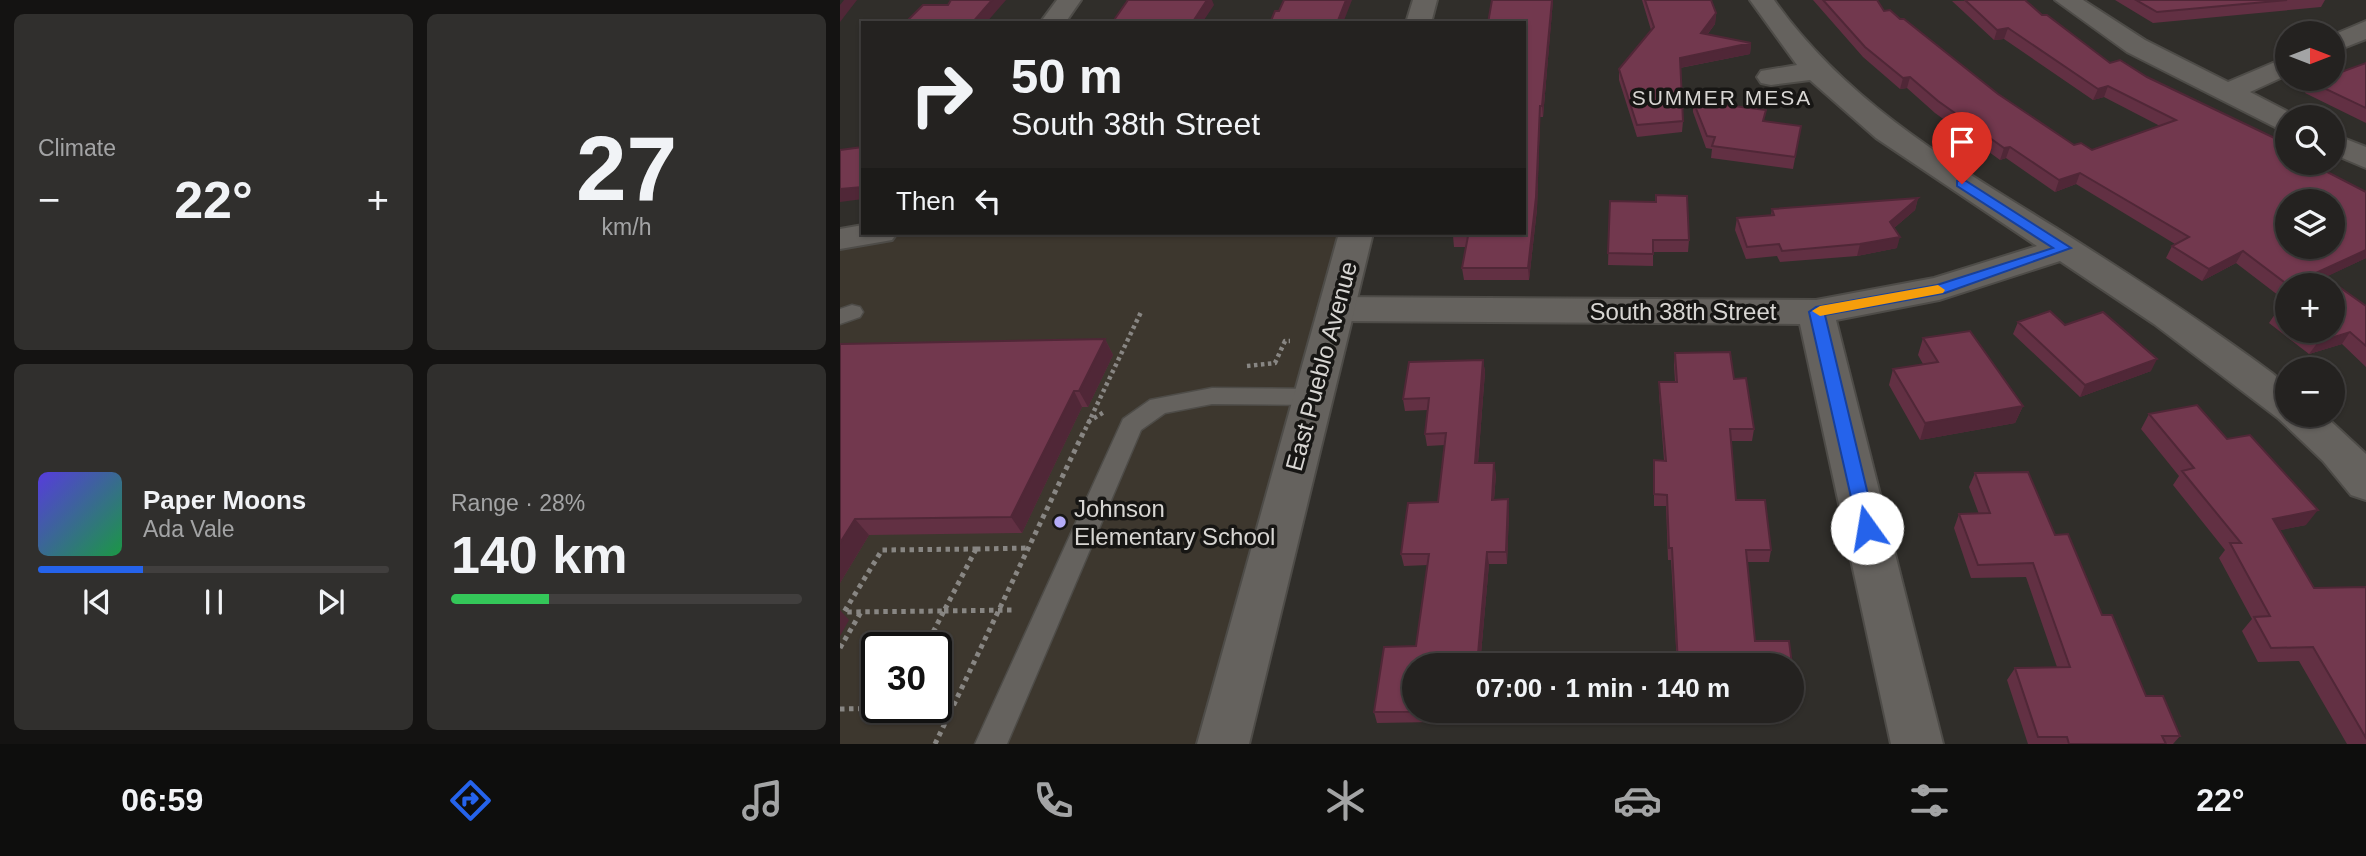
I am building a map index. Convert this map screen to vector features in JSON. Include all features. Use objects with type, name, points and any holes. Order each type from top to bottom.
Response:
[{"type":"street","points":[[1053,21],[1069,0]]},
{"type":"street","points":[[1419,21],[1425,0]]},
{"type":"street","points":[[1762,0],[1815,71],[1864,116],[1941,171],[2064,248],[2235,362],[2275,397]]},
{"type":"street","points":[[2067,0],[2136,46],[2275,116]]},
{"type":"street","points":[[2345,39],[2366,29]]},
{"type":"street","points":[[1771,77],[1815,71]]},
{"type":"street","points":[[2226,93],[2275,71]]},
{"type":"street","points":[[2345,149],[2366,159]]},
{"type":"street","points":[[840,239],[867,235]]},
{"type":"street","name":"East Pueblo Avenue","points":[[1223,744],[1311,397],[1355,235]]},
{"type":"street","name":"South 38th Street","points":[[1336,309],[1816,312],[1939,289],[2064,248]]},
{"type":"street","points":[[1816,312],[1917,744]]},
{"type":"street","points":[[2311,427],[2338,450],[2366,483]]},
{"type":"lane","points":[[990,744],[1131,425],[1158,406],[1212,396],[1311,397]]},
{"type":"path","points":[[952,708],[1141,312]]},
{"type":"path","points":[[1108,352],[1122,352]]},
{"type":"path","points":[[1028,548],[882,550],[844,612],[1049,610]]},
{"type":"path","points":[[933,632],[976,549]]},
{"type":"path","points":[[840,648],[861,612]]},
{"type":"path","points":[[840,709],[861,709]]},
{"type":"path","points":[[935,744],[945,723]]},
{"type":"shaded area","name":"Johnson Elementary School","points":[[869,235],[1355,235],[1311,397],[1223,744],[840,744],[840,239]]},
{"type":"building","points":[[951,0],[992,0],[974,21],[907,21],[923,5],[948,5]]},
{"type":"building","points":[[1128,0],[1207,0],[1193,21],[1113,21]]},
{"type":"building","points":[[1284,0],[1346,0],[1338,21],[1271,21],[1275,11],[1279,11]]},
{"type":"building","points":[[1492,0],[1552,0],[1540,106],[1536,197],[1528,268],[1462,268],[1468,236],[1453,236],[1526,235],[1526,21],[1488,21]]},
{"type":"building","points":[[1645,0],[1711,0],[1716,13],[1701,33],[1751,43],[1680,58],[1683,121],[1637,125],[1619,69],[1654,27]]},
{"type":"building","points":[[1823,0],[1877,0],[1884,11],[1890,10],[1900,19],[1904,19],[1998,94],[2074,145],[2081,143],[2092,150],[2176,120],[2108,86],[2098,89],[2008,28],[1997,30],[1965,0],[2025,0],[2110,63],[2120,60],[2147,77],[2275,138],[2275,175],[2333,175],[2366,192],[2366,250],[2319,273],[2275,273],[2275,275],[2243,251],[2209,269],[2172,246],[2189,237],[2080,173],[2059,180],[2010,147],[2004,148],[1938,101],[1910,77],[1903,78],[1865,47]]},
{"type":"building","points":[[2136,0],[2287,0],[2157,12]]},
{"type":"building","points":[[2366,63],[2366,108],[2330,91],[2345,91],[2345,71]]},
{"type":"building","points":[[1693,101],[1766,110],[1763,121],[1801,126],[1795,157],[1712,146],[1715,137],[1707,136]]},
{"type":"building","points":[[861,147],[861,187],[840,189],[840,150]]},
{"type":"building","points":[[1656,195],[1687,196],[1689,240],[1653,240],[1653,254],[1608,253],[1610,201],[1656,202]]},
{"type":"building","points":[[1918,198],[1890,222],[1900,237],[1860,244],[1782,251],[1779,244],[1747,247],[1737,218],[1774,215],[1772,209]]},
{"type":"building","points":[[2345,291],[2366,306],[2366,346],[2350,332],[2345,334]]},
{"type":"building","points":[[2050,311],[2065,325],[2103,312],[2157,359],[2085,385],[2018,322]]},
{"type":"building","points":[[1970,331],[2023,406],[1925,423],[1893,369],[1938,362],[1923,338]]},
{"type":"building","points":[[1105,339],[1079,391],[1074,391],[1011,517],[855,519],[840,543],[840,344]]},
{"type":"building","points":[[1730,352],[1734,379],[1746,378],[1754,429],[1730,429],[1736,500],[1765,500],[1771,550],[1746,550],[1755,641],[1789,641],[1790,653],[1677,653],[1667,495],[1654,494],[1654,460],[1666,461],[1659,382],[1677,382],[1675,353]]},
{"type":"building","points":[[1483,360],[1475,463],[1494,463],[1492,500],[1508,499],[1506,552],[1487,552],[1478,653],[1402,653],[1402,712],[1374,712],[1384,647],[1416,646],[1429,554],[1401,554],[1408,503],[1438,502],[1446,433],[1425,434],[1429,398],[1403,399],[1409,362]]},
{"type":"building","points":[[2197,405],[2227,439],[2250,435],[2318,510],[2273,519],[2314,588],[2366,587],[2366,738],[2313,647],[2271,648],[2254,617],[2270,616],[2230,543],[2241,543],[2182,471],[2194,468],[2149,414]]},
{"type":"building","points":[[2028,472],[2055,535],[2068,534],[2102,615],[2112,615],[2146,696],[2163,696],[2180,736],[2162,736],[2166,744],[2069,744],[2067,737],[2038,737],[2015,668],[2070,667],[2033,563],[1978,565],[1959,514],[1990,513],[1975,473]]},
{"type":"slow traffic","points":[[1820,311],[1938,290]]},
{"type":"place","name":"Johnson Elementary School","points":[[1060,522]]},
{"type":"district","name":"SUMMER MESA","points":[[1722,97]]},
{"type":"route","points":[[1867,528],[1816,312],[1939,289],[2064,248],[1962,184]]}]
